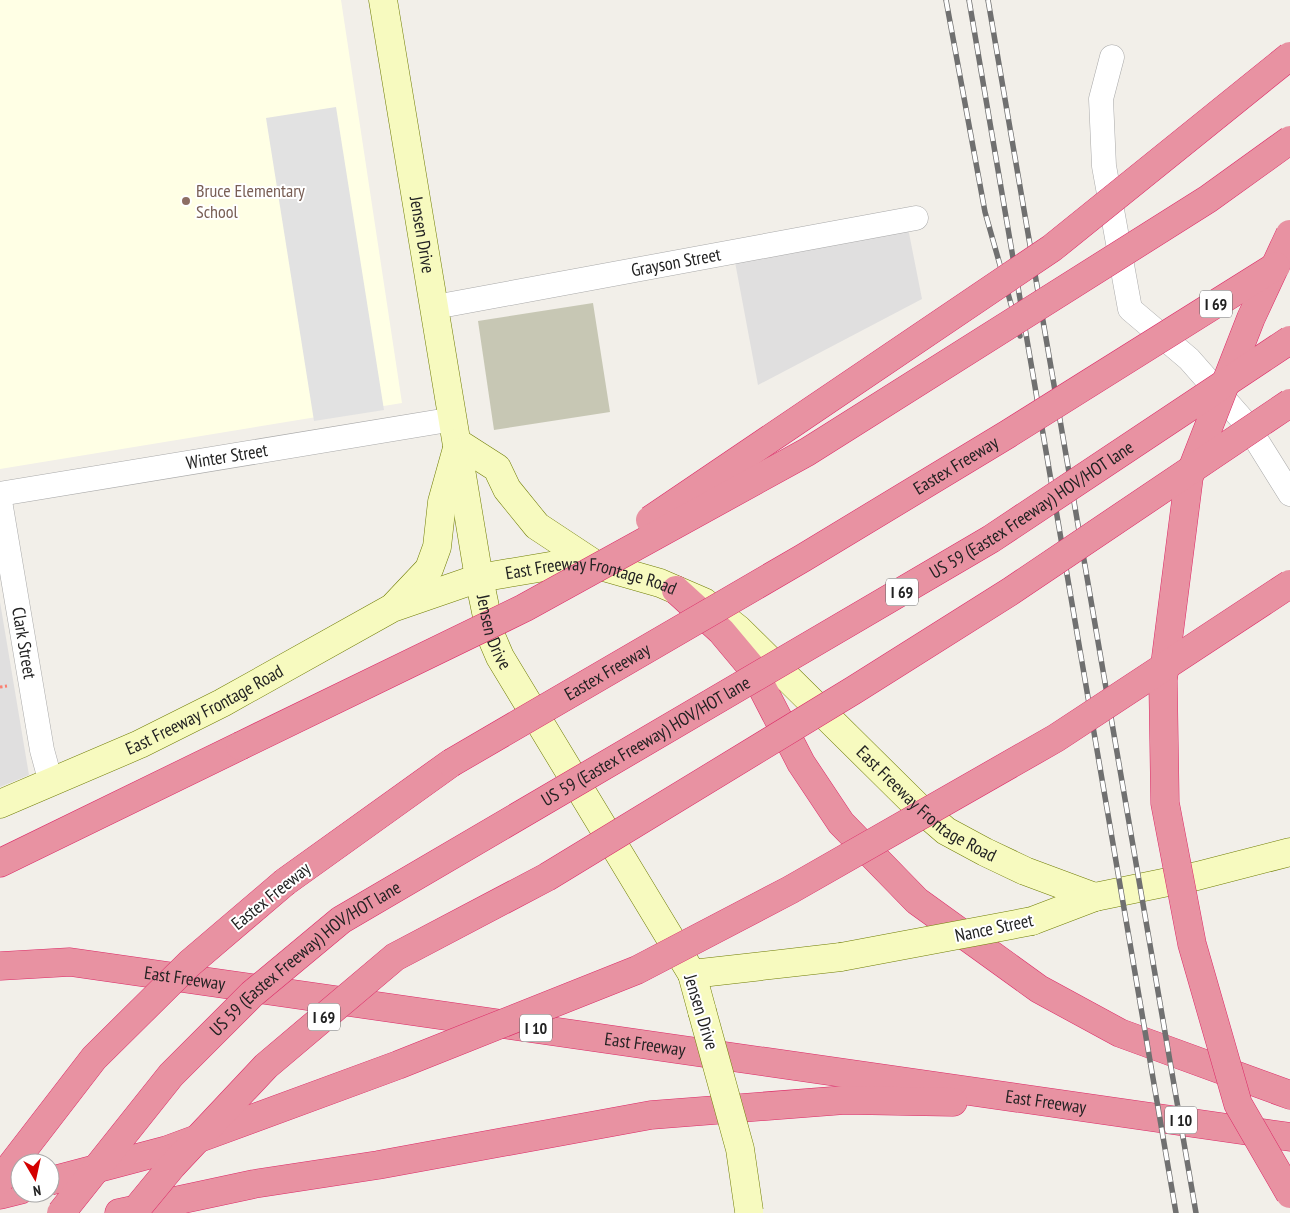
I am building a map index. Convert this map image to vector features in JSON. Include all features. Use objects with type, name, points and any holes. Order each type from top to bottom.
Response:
[{"type":"highway","points":[[524,608],[1052,248],[1290,56]]},
{"type":"highway","points":[[0,863],[524,608],[807,452],[1208,199],[1290,140]]},
{"type":"highway","points":[[1141,351],[1290,234]]},
{"type":"highway","points":[[1290,234],[1251,318],[1189,477],[1163,680],[1165,803],[1192,944],[1238,1104],[1290,1194]]},
{"type":"highway","name":"Eastex Freeway","points":[[0,1180],[94,1058],[190,963],[293,875],[451,763],[803,558],[1141,351],[1290,257]]},
{"type":"highway","name":"US 59 (Eastex Freeway) HOV/HOT lane","points":[[61,1213],[171,1075],[252,994],[341,920],[991,539],[1290,340]]},
{"type":"highway","name":"I 69","points":[[133,1213],[172,1166],[266,1066],[395,957],[547,876],[854,690],[1012,591],[1290,403]]},
{"type":"highway","points":[[60,1179],[167,1150],[398,1065],[637,970],[790,890],[1056,738],[1290,584]]},
{"type":"highway","points":[[676,590],[721,631],[752,668],[802,763],[841,823],[917,901],[1039,989],[1120,1033],[1290,1095]]},
{"type":"highway","name":"East Freeway","points":[[0,966],[70,962],[1072,1104],[1290,1137]]},
{"type":"highway","points":[[119,1213],[254,1184],[378,1164],[651,1115],[845,1100],[1072,1104]]},
{"type":"street","name":"Jensen Drive","points":[[383,0],[479,578],[491,636],[500,657],[692,974],[740,1150],[749,1212]]},
{"type":"street","points":[[1112,57],[1101,99],[1104,166],[1130,309],[1189,360],[1247,425],[1290,494]]},
{"type":"street","name":"Grayson Street","points":[[435,307],[916,218]]},
{"type":"street","points":[[456,431],[497,468],[507,489],[537,526],[597,565]]},
{"type":"street","points":[[392,608],[429,569],[437,547],[442,502],[456,431]]},
{"type":"street","name":"Winter Street","points":[[0,494],[456,431]]},
{"type":"street","name":"Clark Street","points":[[0,501],[42,750],[51,783]]},
{"type":"street","name":"East Freeway Frontage Road","points":[[0,804],[140,744],[206,711],[392,608],[479,578],[562,564],[597,565],[660,583],[704,602],[729,621],[917,806],[946,831],[1025,871],[1095,898]]},
{"type":"street","name":"Nance Street","points":[[692,974],[841,958],[1032,921],[1095,898],[1197,876],[1290,852]]},
{"type":"path","points":[[0,687],[8,686]]},
{"type":"shaded area","name":"Bruce Elementary School","points":[[0,0],[341,0],[402,403],[0,469]]},
{"type":"shaded area","points":[[336,107],[384,410],[314,421],[266,118]]},
{"type":"shaded area","points":[[908,228],[922,299],[758,385],[735,262]]},
{"type":"shaded area","points":[[593,303],[610,412],[494,430],[478,321]]},
{"type":"shaded area","points":[[0,602],[29,775],[0,787]]},
{"type":"railway","points":[[946,0],[985,212],[1020,336]]},
{"type":"railway","points":[[969,0],[1176,1213]]},
{"type":"railway","points":[[988,0],[1196,1213]]},
{"type":"place","name":"Bruce Elementary School","points":[[186,201]]}]
